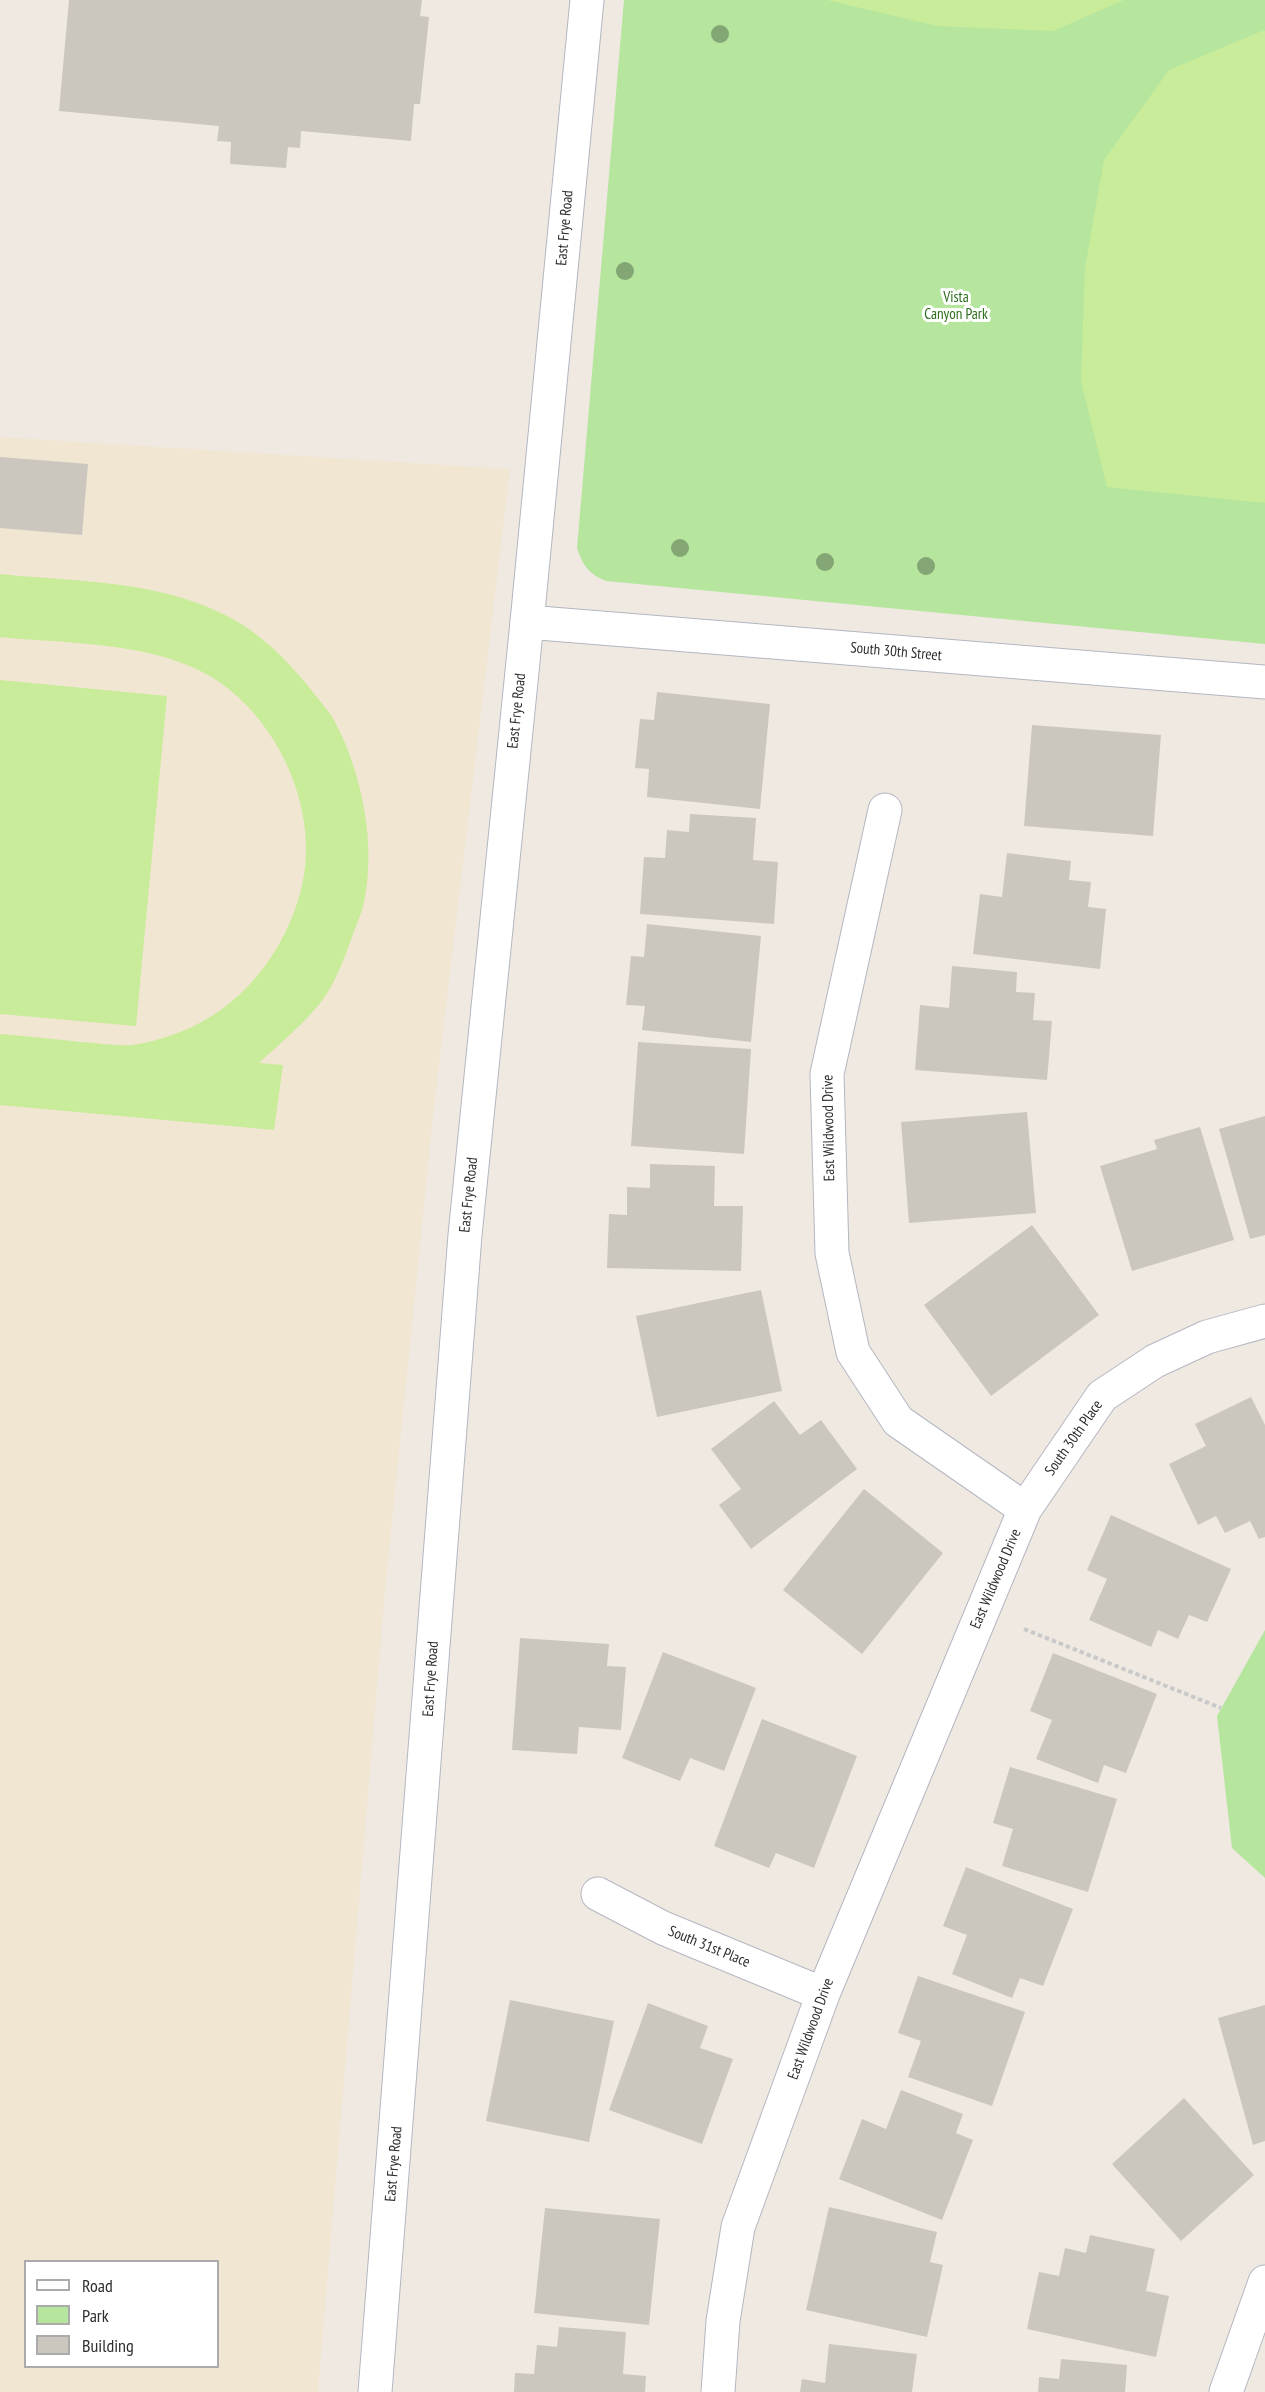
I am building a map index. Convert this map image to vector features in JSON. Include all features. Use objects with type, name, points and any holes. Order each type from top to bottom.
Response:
[{"type":"street","name":"East Frye Road","points":[[375,2392],[465,1235],[587,0]]},
{"type":"street","name":"South 30th Street","points":[[526,622],[1265,682]]},
{"type":"street","name":"East Wildwood Drive","points":[[718,2392],[723,2321],[738,2228],[823,1994],[1025,1509],[898,1421],[853,1352],[832,1253],[827,1074],[885,810]]},
{"type":"street","name":"South 30th Place","points":[[1025,1509],[1102,1396],[1155,1361],[1207,1337],[1265,1322]]},
{"type":"street","name":"South 31st Place","points":[[598,1894],[663,1928],[823,1994]]},
{"type":"street","points":[[1226,2392],[1265,2283]]},
{"type":"path","points":[[1024,1629],[1221,1708]]},
{"type":"shaded area","points":[[0,437],[510,469],[433,1116],[385,1592],[318,2392],[0,2392]]},
{"type":"green space","name":"Vista Canyon Park","points":[[624,0],[1265,0],[1265,644],[606,581],[584,565],[577,548]]},
{"type":"green space","points":[[827,0],[1124,0],[1053,31],[937,26]]},
{"type":"green space","points":[[1265,31],[1265,503],[1107,487],[1081,381],[1085,268],[1104,160],[1169,70]]},
{"type":"green space","points":[[0,574],[122,585],[153,590],[211,608],[250,630],[282,657],[335,722],[353,765],[365,812],[368,837],[367,884],[362,911],[331,987],[307,1018],[259,1063],[283,1065],[274,1130],[0,1105],[0,1034],[112,1045],[139,1044],[192,1027],[230,1003],[262,970],[285,932],[301,890],[306,860],[305,829],[299,798],[288,768],[273,740],[255,714],[233,692],[208,675],[160,656],[107,646],[0,637]]},
{"type":"green space","points":[[0,680],[167,696],[136,1026],[0,1014]]},
{"type":"green space","points":[[1265,1630],[1265,1878],[1232,1848],[1217,1716]]},
{"type":"building","points":[[69,0],[422,0],[420,16],[429,17],[420,104],[414,104],[411,141],[301,131],[300,148],[288,147],[286,168],[230,164],[231,142],[217,141],[219,126],[59,111]]},
{"type":"building","points":[[0,457],[88,464],[82,535],[0,528]]},
{"type":"building","points":[[657,692],[770,704],[760,809],[647,797],[649,769],[635,768],[640,719],[654,720]]},
{"type":"building","points":[[1032,725],[1161,735],[1153,836],[1024,826]]},
{"type":"building","points":[[690,814],[756,818],[753,860],[778,862],[774,924],[640,914],[644,857],[665,858],[667,830],[689,832]]},
{"type":"building","points":[[1007,853],[1071,861],[1069,880],[1091,882],[1088,907],[1106,909],[1100,969],[973,954],[980,894],[1002,897]]},
{"type":"building","points":[[647,924],[761,936],[751,1042],[642,1030],[645,1006],[626,1005],[631,956],[644,957]]},
{"type":"building","points":[[952,966],[1017,972],[1016,992],[1035,993],[1033,1020],[1052,1021],[1047,1080],[915,1070],[920,1005],[949,1008]]},
{"type":"building","points":[[638,1042],[751,1049],[744,1154],[631,1146]]},
{"type":"building","points":[[1027,1112],[1036,1213],[909,1223],[901,1122]]},
{"type":"building","points":[[1265,1116],[1265,1235],[1250,1239],[1219,1129]]},
{"type":"building","points":[[1200,1127],[1234,1240],[1132,1271],[1100,1166],[1157,1149],[1154,1140]]},
{"type":"building","points":[[650,1164],[715,1166],[714,1206],[743,1206],[741,1271],[607,1268],[609,1214],[627,1215],[627,1187],[650,1188]]},
{"type":"building","points":[[1032,1225],[1099,1315],[991,1396],[924,1305]]},
{"type":"building","points":[[761,1290],[782,1391],[657,1417],[636,1316]]},
{"type":"building","points":[[1251,1397],[1265,1425],[1265,1537],[1259,1539],[1250,1521],[1225,1533],[1216,1516],[1198,1525],[1169,1464],[1206,1446],[1195,1424]]},
{"type":"building","points":[[774,1401],[800,1435],[821,1420],[857,1469],[751,1549],[719,1505],[741,1489],[711,1449]]},
{"type":"building","points":[[864,1489],[943,1553],[862,1654],[783,1590]]},
{"type":"building","points":[[1111,1515],[1231,1569],[1207,1622],[1189,1615],[1178,1639],[1158,1630],[1151,1647],[1089,1620],[1107,1579],[1087,1570]]},
{"type":"building","points":[[520,1638],[609,1644],[607,1666],[626,1667],[621,1730],[579,1727],[577,1754],[512,1750]]},
{"type":"building","points":[[663,1652],[756,1688],[724,1771],[690,1758],[680,1781],[622,1758]]},
{"type":"building","points":[[1053,1653],[1157,1694],[1126,1773],[1104,1765],[1098,1783],[1036,1759],[1052,1720],[1030,1711]]},
{"type":"building","points":[[762,1719],[857,1756],[814,1868],[776,1853],[769,1868],[714,1846]]},
{"type":"building","points":[[1010,1767],[1117,1799],[1088,1892],[1002,1866],[1013,1829],[993,1823]]},
{"type":"building","points":[[966,1867],[1073,1909],[1043,1986],[1020,1978],[1012,1998],[952,1974],[967,1935],[943,1926]]},
{"type":"building","points":[[918,1976],[1025,2012],[992,2106],[908,2077],[921,2041],[898,2033]]},
{"type":"building","points":[[510,2000],[614,2021],[589,2142],[486,2121]]},
{"type":"building","points":[[648,2003],[708,2026],[700,2048],[733,2059],[702,2144],[609,2110]]},
{"type":"building","points":[[1265,2005],[1265,2141],[1253,2145],[1218,2018]]},
{"type":"building","points":[[901,2090],[963,2114],[956,2133],[973,2140],[942,2220],[839,2179],[862,2119],[886,2129]]},
{"type":"building","points":[[1184,2098],[1254,2175],[1181,2241],[1112,2164]]},
{"type":"building","points":[[829,2207],[937,2232],[930,2262],[943,2265],[927,2337],[806,2310]]},
{"type":"building","points":[[545,2208],[660,2219],[649,2325],[534,2313]]},
{"type":"building","points":[[1090,2235],[1155,2249],[1146,2291],[1169,2296],[1156,2357],[1027,2329],[1039,2272],[1059,2276],[1065,2248],[1086,2253]]},
{"type":"building","points":[[559,2327],[626,2332],[623,2374],[646,2376],[645,2392],[514,2392],[515,2373],[534,2374],[537,2345],[557,2347]]},
{"type":"building","points":[[829,2344],[917,2354],[912,2392],[800,2392],[802,2379],[825,2383]]},
{"type":"building","points":[[1061,2359],[1127,2365],[1125,2392],[1038,2392],[1039,2377],[1059,2379]]}]
